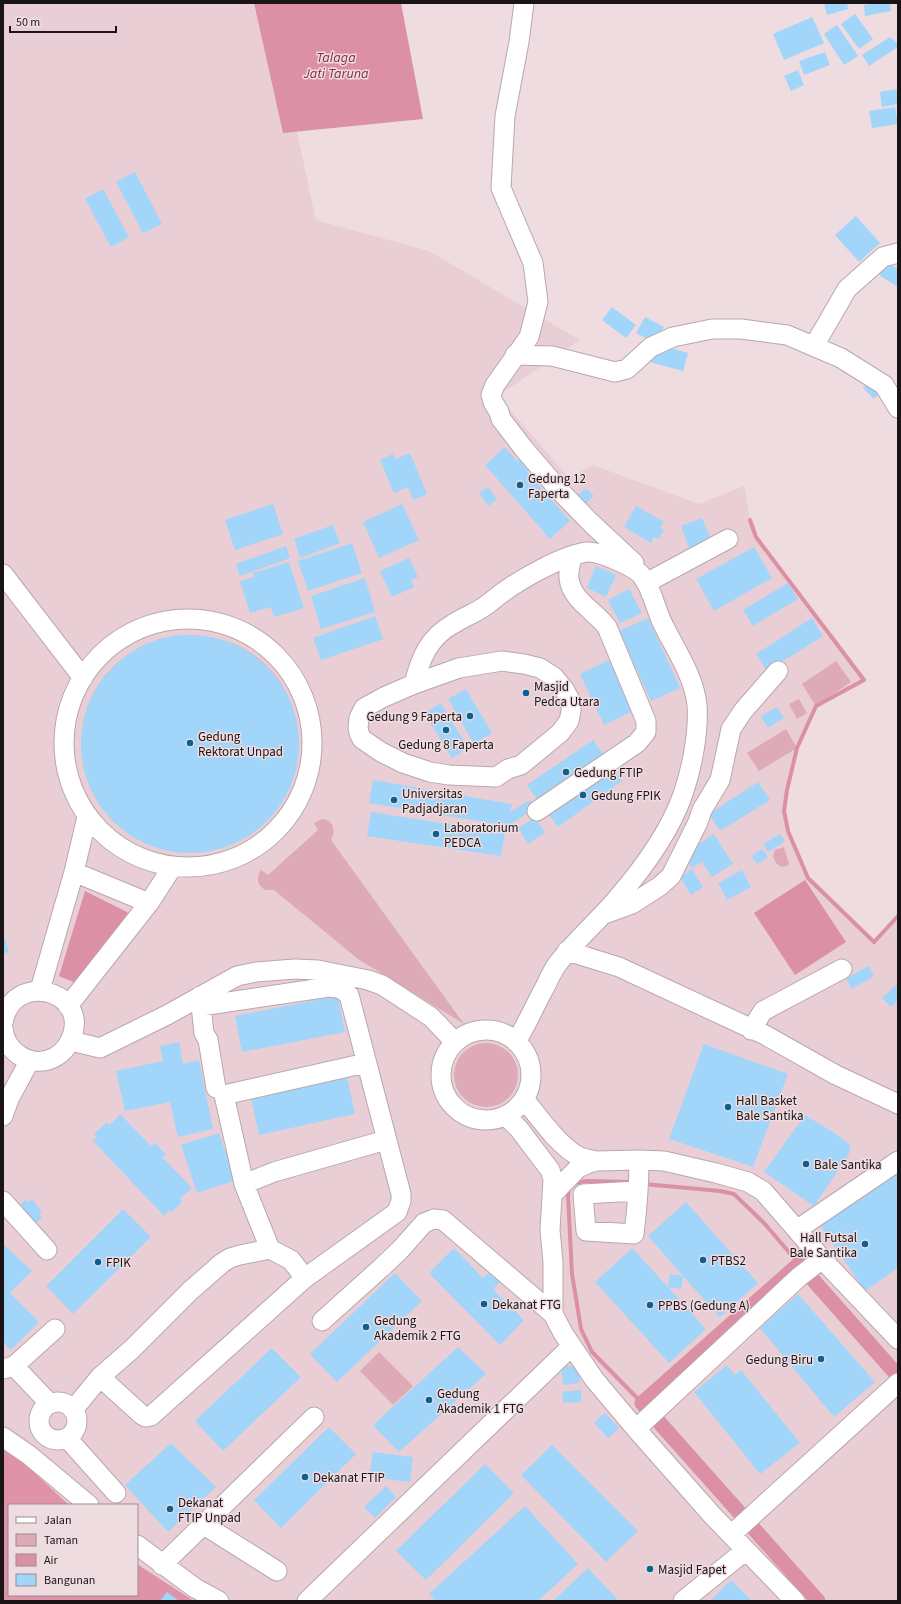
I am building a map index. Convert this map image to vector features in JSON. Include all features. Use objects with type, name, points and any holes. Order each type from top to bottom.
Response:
[{"type":"street","points":[[516,1042],[557,964],[567,951],[602,915],[636,876],[674,817],[683,794],[690,768],[698,721],[693,688],[644,578],[636,565],[626,554],[590,522],[560,491],[501,419],[491,395],[495,385],[529,337],[538,302],[533,263],[501,188],[505,116],[524,3]]},
{"type":"street","points":[[814,346],[847,289],[883,257],[898,253]]},
{"type":"street","points":[[515,355],[552,356],[615,372],[627,369],[651,347],[668,340],[712,329],[741,328],[787,335],[841,358],[891,383],[898,408]]},
{"type":"street","points":[[644,578],[728,539]]},
{"type":"street","points":[[414,684],[420,662],[430,642],[438,634],[451,624],[482,608],[503,592],[526,578],[555,563],[587,552],[597,553],[608,556],[644,578]]},
{"type":"street","points":[[537,811],[637,742],[646,732],[646,721],[607,627],[600,618],[580,601],[571,589],[569,576],[572,556]]},
{"type":"street","points":[[3,574],[10,597],[83,678]]},
{"type":"street","points":[[187,618],[230,625],[268,646],[296,679],[311,719],[312,762],[297,803],[270,836],[241,855],[207,866],[172,866],[140,858],[111,841],[87,817],[70,785],[63,750],[66,714],[83,678],[107,648],[145,626],[187,618]]},
{"type":"street","points":[[502,661],[524,664],[540,668],[554,677],[571,702],[569,721],[560,733],[521,766],[508,769],[496,777],[441,774],[411,766],[397,760],[370,745],[362,739],[359,733],[359,718],[364,708],[384,697],[414,684],[459,668],[479,663],[502,661]]},
{"type":"street","points":[[602,915],[632,904],[660,886],[671,876],[698,822],[702,810],[720,780],[731,730],[743,711],[778,671]]},
{"type":"street","points":[[40,990],[74,872],[87,817]]},
{"type":"street","points":[[68,1006],[150,902],[172,866]]},
{"type":"street","points":[[74,872],[150,902]]},
{"type":"street","points":[[567,951],[619,967],[739,1023],[797,1052],[836,1075],[898,1104]]},
{"type":"street","points":[[71,1041],[100,1048],[167,1015],[200,1001],[237,976],[295,968],[318,970],[368,980],[382,985],[431,1017],[455,1042]]},
{"type":"street","points":[[751,1030],[763,1011],[842,969]]},
{"type":"street","points":[[100,1377],[142,1415],[146,1417],[151,1416],[305,1278],[397,1212],[401,1201],[401,1194],[348,995],[341,989],[329,987],[200,1001]]},
{"type":"street","points":[[3,1023],[4,1015],[8,1006],[15,999],[23,994],[40,990],[56,995],[68,1006],[73,1017],[74,1029],[71,1041],[64,1051],[54,1058],[42,1061],[8,1056],[7,1043],[3,1028]]},
{"type":"street","points":[[200,1001],[204,1033],[208,1040],[216,1088]]},
{"type":"street","points":[[479,1030],[489,1030],[499,1032],[516,1042],[526,1056],[531,1075],[529,1088],[519,1105],[506,1116],[486,1120],[475,1119],[462,1114],[449,1102],[440,1080],[441,1069],[447,1051],[455,1042],[469,1033],[479,1030]]},
{"type":"street","points":[[3,1116],[30,1060]]},
{"type":"street","points":[[270,1249],[244,1184],[224,1095],[366,1063]]},
{"type":"street","points":[[524,1098],[555,1136],[571,1151],[579,1156],[596,1161],[639,1180],[664,1162],[716,1173],[748,1182],[763,1191],[798,1229],[811,1267],[898,1339]]},
{"type":"street","points":[[506,1116],[519,1129],[550,1170],[552,1179],[550,1230],[553,1262],[553,1314]]},
{"type":"street","points":[[244,1184],[274,1172],[386,1140]]},
{"type":"street","points":[[552,1195],[578,1168],[596,1161]]},
{"type":"street","points":[[798,1229],[898,1161]]},
{"type":"street","points":[[3,1201],[47,1250]]},
{"type":"street","points":[[322,1321],[400,1250],[424,1223],[434,1219],[443,1220],[553,1314],[563,1333],[594,1379],[645,1422],[712,1515],[734,1532],[746,1550],[795,1601]]},
{"type":"street","points":[[73,1410],[100,1377],[132,1349],[190,1290],[222,1263],[235,1257],[270,1249],[291,1260],[305,1278]]},
{"type":"street","points":[[645,1422],[811,1267]]},
{"type":"street","points":[[50,1404],[8,1368],[55,1329]]},
{"type":"street","points":[[307,1601],[572,1346]]},
{"type":"street","points":[[734,1532],[895,1386]]},
{"type":"street","points":[[62,1403],[68,1405],[76,1415],[76,1428],[67,1438],[54,1439],[48,1437],[43,1432],[40,1420],[41,1414],[50,1404],[62,1403]]},
{"type":"street","points":[[162,1565],[314,1417]]},
{"type":"street","points":[[29,1455],[43,1432]]},
{"type":"street","points":[[3,1437],[29,1455],[88,1504]]},
{"type":"street","points":[[67,1438],[116,1493]]},
{"type":"street","points":[[204,1525],[277,1571]]},
{"type":"street","points":[[138,1546],[195,1588],[219,1601]]},
{"type":"street","points":[[683,1601],[746,1550]]},
{"type":"shaded area","name":"Universitas Padjadjaran","points":[[3,3],[269,3],[316,220],[429,251],[580,340],[498,396],[569,478],[593,465],[699,504],[744,486],[750,520],[756,537],[864,680],[816,706],[797,748],[787,790],[784,811],[788,831],[808,878],[874,942],[898,916],[898,1601],[3,1601]]},
{"type":"shaded area","points":[[3,1448],[24,1463],[68,1504],[8,1504],[8,1596],[138,1596],[138,1565],[194,1601],[3,1601]]},
{"type":"green space","name":"Gedung Rektorat Unpad","points":[[192,635],[219,639],[252,653],[277,678],[290,701],[297,725],[298,750],[294,775],[284,798],[269,818],[248,835],[234,842],[210,850],[186,852],[145,843],[114,822],[93,793],[83,759],[83,724],[95,690],[119,662],[160,639]],"holes":[[[184,664],[200,665],[227,673],[248,688],[263,712],[268,727],[255,732],[253,735],[253,742],[259,750],[256,762],[245,784],[237,793],[221,774],[231,758],[234,739],[232,730],[222,713],[214,707],[199,702],[184,702],[175,666]],[[167,669],[175,705],[158,719],[153,728],[150,746],[152,755],[164,775],[150,796],[141,786],[141,780],[138,774],[133,773],[121,778],[113,753],[113,740],[115,726],[125,701],[132,691],[142,682],[146,689],[150,691],[159,688],[161,682],[157,672]],[[170,779],[187,785],[204,784],[215,779],[231,798],[221,804],[226,812],[215,817],[191,821],[179,819],[180,809],[170,807],[156,801]]]},
{"type":"green space","points":[[836,661],[851,682],[816,706],[802,684]]},
{"type":"green space","points":[[799,699],[807,713],[797,719],[789,704]]},
{"type":"green space","points":[[786,729],[797,748],[759,771],[747,753]]},
{"type":"green space","points":[[322,819],[329,821],[333,826],[333,837],[331,840],[464,1024],[358,959],[274,890],[265,890],[260,886],[258,876],[261,870],[268,875],[318,830],[314,823]]},
{"type":"green space","points":[[784,847],[789,864],[781,867],[776,863],[773,856],[775,850]]},
{"type":"green space","points":[[486,1043],[498,1045],[509,1052],[516,1063],[518,1075],[516,1087],[509,1098],[498,1105],[486,1107],[474,1105],[463,1098],[456,1087],[454,1075],[456,1063],[463,1052],[474,1045]]},
{"type":"green space","points":[[379,1352],[413,1386],[393,1405],[360,1371]]},
{"type":"water","name":"Talaga Jati Taruna","points":[[254,3],[401,3],[423,119],[283,133]]},
{"type":"water","points":[[805,880],[846,942],[795,975],[754,913]]},
{"type":"water","points":[[85,891],[127,912],[128,914],[78,984],[59,976]]},
{"type":"building","points":[[824,3],[847,3],[848,9],[827,15]]},
{"type":"building","points":[[890,3],[891,11],[865,16],[864,5]]},
{"type":"building","points":[[855,14],[873,39],[859,49],[841,24]]},
{"type":"building","points":[[812,17],[824,43],[784,60],[773,34]]},
{"type":"building","points":[[837,25],[858,56],[844,65],[824,34]]},
{"type":"building","points":[[890,37],[898,44],[898,47],[869,66],[862,55]]},
{"type":"building","points":[[825,52],[830,65],[804,75],[799,61]]},
{"type":"building","points":[[798,70],[804,85],[791,91],[784,76]]},
{"type":"building","points":[[898,89],[898,104],[882,107],[880,92]]},
{"type":"building","points":[[895,107],[898,124],[872,128],[869,111]]},
{"type":"building","points":[[135,172],[162,224],[143,233],[116,182]]},
{"type":"building","points":[[103,189],[129,237],[111,247],[85,199]]},
{"type":"building","points":[[856,216],[880,243],[859,262],[835,235]]},
{"type":"building","points":[[887,262],[898,269],[898,287],[879,275]]},
{"type":"building","points":[[612,307],[636,325],[626,338],[602,320]]},
{"type":"building","points":[[645,317],[664,327],[656,343],[636,333]]},
{"type":"building","points":[[664,346],[688,353],[683,371],[650,362],[653,351],[662,354]]},
{"type":"building","points":[[870,381],[881,392],[874,399],[863,388]]},
{"type":"building","name":"Gedung 12 Faperta","points":[[505,447],[517,461],[523,455],[533,467],[527,472],[570,521],[550,539],[485,465]]},
{"type":"building","points":[[410,453],[427,494],[413,500],[408,487],[394,493],[380,460],[393,454],[395,459]]},
{"type":"building","points":[[488,487],[497,499],[488,506],[479,493]]},
{"type":"building","points":[[586,488],[594,496],[583,506],[575,498]]},
{"type":"building","points":[[273,504],[283,534],[235,550],[225,520]]},
{"type":"building","points":[[402,504],[419,540],[379,558],[363,522]]},
{"type":"building","points":[[636,506],[664,522],[660,527],[664,530],[659,539],[654,537],[651,543],[624,527]]},
{"type":"building","points":[[702,518],[711,539],[689,548],[681,526]]},
{"type":"building","points":[[333,525],[340,543],[300,558],[294,539]]},
{"type":"building","points":[[352,543],[362,573],[308,591],[298,561]]},
{"type":"building","points":[[286,546],[290,558],[240,576],[236,564]]},
{"type":"building","points":[[754,547],[772,578],[714,611],[696,579]]},
{"type":"building","points":[[409,558],[418,577],[411,580],[414,587],[392,597],[380,571]]},
{"type":"building","points":[[289,562],[304,608],[274,617],[271,607],[250,613],[240,581],[254,577],[253,573]]},
{"type":"building","points":[[596,566],[616,575],[606,597],[587,588]]},
{"type":"building","points":[[365,578],[375,612],[321,629],[311,596]]},
{"type":"building","points":[[788,583],[798,599],[753,626],[743,610]]},
{"type":"building","points":[[629,589],[642,613],[620,623],[608,600]]},
{"type":"building","points":[[375,616],[383,639],[321,660],[313,638]]},
{"type":"building","points":[[648,618],[680,688],[651,701],[619,631]]},
{"type":"building","points":[[812,618],[823,636],[767,671],[756,654]]},
{"type":"building","name":"Gedung Rektorat Unpad","points":[[190,635],[211,637],[232,644],[241,648],[267,667],[286,693],[290,702],[297,723],[299,744],[297,765],[290,786],[286,795],[267,821],[241,840],[232,844],[211,851],[190,853],[169,851],[148,844],[139,840],[113,821],[94,795],[90,786],[83,765],[81,744],[83,723],[90,702],[94,693],[113,667],[139,648],[148,644],[169,637]]},
{"type":"building","points":[[609,660],[633,711],[604,725],[580,674]]},
{"type":"building","name":"Gedung 9 Faperta","points":[[466,689],[492,733],[474,744],[448,699]]},
{"type":"building","name":"Gedung 8 Faperta","points":[[441,703],[468,748],[452,758],[424,713]]},
{"type":"building","points":[[777,707],[784,718],[768,728],[761,716]]},
{"type":"building","name":"Gedung FTIP","points":[[593,740],[606,758],[540,804],[527,785]]},
{"type":"building","name":"Gedung FPIK","points":[[609,763],[622,781],[558,827],[545,809]]},
{"type":"building","points":[[373,780],[512,804],[510,812],[530,800],[535,808],[508,826],[369,803]]},
{"type":"building","points":[[758,782],[770,800],[720,831],[709,814]]},
{"type":"building","name":"Laboratorium PEDCA","points":[[371,812],[505,833],[501,856],[367,836]]},
{"type":"building","points":[[535,817],[545,833],[528,844],[518,828]]},
{"type":"building","points":[[714,834],[733,864],[712,877],[702,862],[692,868],[683,854]]},
{"type":"building","points":[[780,834],[785,841],[768,852],[763,844]]},
{"type":"building","points":[[762,849],[768,857],[757,864],[751,856]]},
{"type":"building","points":[[692,869],[703,887],[691,895],[680,877]]},
{"type":"building","points":[[742,870],[751,887],[727,900],[718,883]]},
{"type":"building","points":[[3,933],[9,952],[3,954]]},
{"type":"building","points":[[868,966],[874,976],[852,989],[846,979]]},
{"type":"building","points":[[898,983],[898,1000],[891,1007],[882,998]]},
{"type":"building","points":[[338,996],[345,1032],[242,1052],[235,1016]]},
{"type":"building","points":[[179,1042],[183,1064],[199,1060],[213,1129],[178,1137],[170,1102],[125,1111],[116,1071],[163,1061],[160,1046]]},
{"type":"building","name":"Hall Basket Bale Santika","points":[[704,1044],[788,1074],[753,1167],[669,1139]]},
{"type":"building","points":[[347,1077],[355,1114],[259,1135],[251,1099]]},
{"type":"building","points":[[120,1114],[151,1146],[155,1143],[166,1154],[162,1157],[192,1188],[180,1199],[182,1202],[171,1213],[169,1210],[164,1216],[93,1141],[97,1137],[94,1134],[107,1122],[110,1125]]},
{"type":"building","name":"Bale Santika","points":[[805,1115],[836,1134],[851,1146],[848,1156],[814,1206],[764,1172]]},
{"type":"building","points":[[219,1133],[225,1151],[231,1149],[235,1161],[228,1163],[234,1181],[197,1193],[181,1145]]},
{"type":"building","name":"Hall Futsal Bale Santika","points":[[898,1163],[898,1268],[865,1291],[816,1219]]},
{"type":"building","points":[[32,1199],[42,1212],[39,1214],[42,1217],[32,1227],[15,1210],[25,1200],[28,1202]]},
{"type":"building","name":"PTBS2","points":[[686,1202],[758,1283],[720,1317],[648,1236]]},
{"type":"building","name":"FPIK","points":[[123,1209],[151,1237],[73,1314],[46,1286]]},
{"type":"building","points":[[3,1244],[32,1271],[10,1293],[39,1322],[11,1350],[3,1342]]},
{"type":"building","name":"Dekanat FTG","points":[[454,1248],[483,1278],[493,1268],[504,1278],[493,1289],[524,1320],[500,1345],[429,1273]]},
{"type":"building","name":"PPBS (Gedung A)","points":[[632,1248],[706,1329],[669,1363],[595,1282]]},
{"type":"building","name":"Gedung Akademik 2 FTG","points":[[395,1273],[422,1301],[337,1382],[310,1354]]},
{"type":"building","points":[[670,1274],[683,1276],[681,1289],[668,1287]]},
{"type":"building","name":"Gedung Biru","points":[[798,1294],[875,1382],[834,1417],[760,1328]]},
{"type":"building","name":"Gedung Akademik 1 FTG","points":[[458,1347],[486,1374],[399,1452],[373,1425]]},
{"type":"building","points":[[272,1348],[301,1377],[223,1451],[195,1421]]},
{"type":"building","points":[[579,1365],[580,1383],[563,1385],[561,1367]]},
{"type":"building","name":"Gedung Biru","points":[[727,1365],[735,1375],[741,1370],[800,1443],[760,1474],[694,1392]]},
{"type":"building","points":[[581,1390],[581,1402],[563,1403],[562,1392]]},
{"type":"building","points":[[605,1413],[619,1428],[608,1438],[594,1423]]},
{"type":"building","name":"Dekanat FTIP","points":[[329,1427],[356,1454],[281,1528],[254,1500]]},
{"type":"building","name":"Dekanat FTIP Unpad","points":[[171,1443],[216,1487],[168,1532],[125,1485]]},
{"type":"building","points":[[552,1445],[638,1531],[606,1562],[521,1475]]},
{"type":"building","points":[[373,1452],[413,1457],[410,1482],[369,1477]]},
{"type":"building","points":[[485,1464],[514,1493],[426,1580],[396,1551]]},
{"type":"building","points":[[386,1486],[396,1497],[375,1518],[364,1507]]},
{"type":"building","points":[[525,1506],[578,1564],[538,1601],[435,1601],[429,1594]]},
{"type":"building","points":[[588,1568],[617,1599],[614,1601],[553,1601]]},
{"type":"building","points":[[731,1580],[752,1601],[710,1601]]},
{"type":"building","points":[[167,1592],[179,1601],[160,1601]]},
{"type":"waterway","points":[[750,520],[756,537],[864,680],[816,706],[797,748],[787,790],[784,811],[788,831],[808,878],[874,942],[898,916]]},
{"type":"waterway","points":[[574,1183],[587,1181],[629,1182]]},
{"type":"waterway","points":[[644,1184],[720,1191],[734,1194],[765,1224],[799,1264]]},
{"type":"waterway","points":[[569,1188],[568,1195],[572,1274],[581,1329],[592,1352],[642,1403]]},
{"type":"waterway","points":[[818,1601],[642,1403],[799,1264],[898,1376]]},
{"type":"place","name":"Gedung 12 Faperta","points":[[520,485]]},
{"type":"place","name":"Masjid Pedca Utara","points":[[526,693]]},
{"type":"place","name":"Gedung 9 Faperta","points":[[470,716]]},
{"type":"place","name":"Gedung 8 Faperta","points":[[446,730]]},
{"type":"place","name":"Gedung Rektorat Unpad","points":[[190,743]]},
{"type":"place","name":"Gedung FTIP","points":[[566,772]]},
{"type":"place","name":"Gedung FPIK","points":[[583,795]]},
{"type":"place","name":"Universitas Padjadjaran","points":[[394,800]]},
{"type":"place","name":"Laboratorium PEDCA","points":[[436,834]]},
{"type":"place","name":"Hall Basket Bale Santika","points":[[728,1107]]},
{"type":"place","name":"Bale Santika","points":[[806,1164]]},
{"type":"place","name":"Hall Futsal Bale Santika","points":[[865,1244]]},
{"type":"place","name":"PTBS2","points":[[703,1260]]},
{"type":"place","name":"FPIK","points":[[98,1262]]},
{"type":"place","name":"Dekanat FTG","points":[[484,1304]]},
{"type":"place","name":"PPBS (Gedung A)","points":[[650,1305]]},
{"type":"place","name":"Gedung Akademik 2 FTG","points":[[366,1327]]},
{"type":"place","name":"Gedung Biru","points":[[821,1359]]},
{"type":"place","name":"Gedung Akademik 1 FTG","points":[[429,1400]]},
{"type":"place","name":"Dekanat FTIP","points":[[305,1477]]},
{"type":"place","name":"Dekanat FTIP Unpad","points":[[170,1509]]},
{"type":"place","name":"Masjid Fapet","points":[[650,1569]]}]
